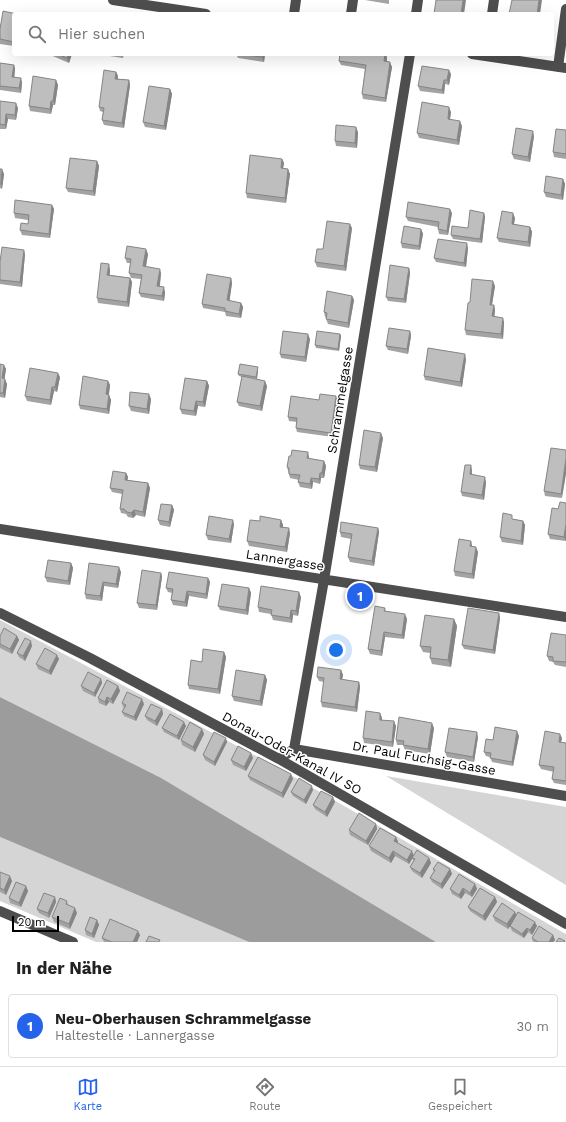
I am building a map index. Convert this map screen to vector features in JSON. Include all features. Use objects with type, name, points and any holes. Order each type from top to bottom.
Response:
[{"type":"street","points":[[114,0],[193,12]]},
{"type":"street","points":[[294,12],[296,0]]},
{"type":"street","points":[[351,12],[353,0]]},
{"type":"street","points":[[416,12],[418,0]]},
{"type":"street","points":[[492,12],[494,0]]},
{"type":"street","points":[[491,56],[562,67],[566,9]]},
{"type":"street","name":"Schrammelgasse","points":[[294,749],[324,580],[410,56]]},
{"type":"street","name":"Lannergasse","points":[[0,529],[566,617]]},
{"type":"street","name":"Donau-Oder-Kanal IV SO","points":[[0,613],[90,658],[279,759],[566,924]]},
{"type":"street","points":[[279,759],[294,749]]},
{"type":"street","name":"Dr. Paul Fuchsig-Gasse","points":[[294,749],[566,796]]},
{"type":"street","points":[[0,911],[73,942]]},
{"type":"shaded area","points":[[0,620],[275,766],[566,934],[566,942],[436,942],[161,779],[0,697]]},
{"type":"shaded area","points":[[0,697],[161,778],[436,942],[249,942],[0,837]]},
{"type":"shaded area","points":[[386,776],[566,807],[566,885]]},
{"type":"shaded area","points":[[0,837],[249,942],[96,942],[0,901]]},
{"type":"building","points":[[436,0],[463,0],[461,12],[434,12]]},
{"type":"building","points":[[512,0],[539,0],[537,12],[509,12]]},
{"type":"building","points":[[3,11],[12,13],[12,42],[0,39]]},
{"type":"building","points":[[340,56],[385,56],[384,61],[390,62],[385,98],[362,94],[366,65],[339,61]]},
{"type":"building","points":[[0,63],[14,65],[12,77],[21,78],[19,88],[0,86]]},
{"type":"building","points":[[422,66],[449,70],[447,80],[444,80],[442,90],[418,86]]},
{"type":"building","points":[[104,70],[116,72],[115,79],[129,80],[122,123],[102,120],[104,108],[99,107]]},
{"type":"building","points":[[33,76],[56,80],[53,101],[51,101],[50,109],[29,106]]},
{"type":"building","points":[[149,86],[170,89],[164,126],[143,122]]},
{"type":"building","points":[[0,101],[16,103],[15,115],[6,114],[5,125],[0,124]]},
{"type":"building","points":[[422,102],[449,107],[448,119],[460,121],[457,140],[417,133]]},
{"type":"building","points":[[336,125],[356,127],[355,143],[335,141]]},
{"type":"building","points":[[516,128],[533,131],[528,157],[512,154]]},
{"type":"building","points":[[556,129],[566,130],[566,154],[553,152]]},
{"type":"building","points":[[250,155],[282,159],[281,168],[288,169],[285,198],[246,193]]},
{"type":"building","points":[[70,158],[97,161],[93,191],[66,188]]},
{"type":"building","points":[[0,169],[2,169],[1,184],[0,184]]},
{"type":"building","points":[[546,176],[563,179],[561,195],[544,192]]},
{"type":"building","points":[[15,200],[52,205],[49,234],[20,230],[21,223],[28,224],[29,215],[14,213]]},
{"type":"building","points":[[408,202],[450,209],[447,231],[438,229],[439,222],[406,217]]},
{"type":"building","points":[[470,210],[484,213],[480,239],[451,235],[452,226],[468,228]]},
{"type":"building","points":[[502,211],[513,213],[512,224],[530,227],[528,242],[497,238]]},
{"type":"building","points":[[327,221],[350,224],[344,266],[315,262],[317,249],[323,249]]},
{"type":"building","points":[[404,226],[421,229],[419,246],[401,243]]},
{"type":"building","points":[[438,239],[467,243],[464,263],[434,258]]},
{"type":"building","points":[[127,246],[146,249],[143,266],[160,269],[157,286],[164,287],[162,296],[139,293],[142,275],[129,273],[131,259],[125,258]]},
{"type":"building","points":[[2,247],[24,250],[20,282],[0,280]]},
{"type":"building","points":[[101,263],[109,264],[107,275],[130,278],[127,302],[97,298]]},
{"type":"building","points":[[390,265],[409,268],[404,299],[386,297]]},
{"type":"building","points":[[207,274],[231,278],[227,300],[241,303],[239,314],[225,311],[225,308],[202,304]]},
{"type":"building","points":[[472,279],[493,281],[490,305],[494,305],[492,316],[503,318],[501,334],[465,330]]},
{"type":"building","points":[[327,291],[352,296],[348,323],[326,319],[327,313],[324,312]]},
{"type":"building","points":[[389,328],[410,331],[407,349],[386,346]]},
{"type":"building","points":[[283,331],[308,334],[305,357],[280,354]]},
{"type":"building","points":[[317,331],[340,334],[338,349],[315,345]]},
{"type":"building","points":[[428,348],[465,354],[460,382],[424,376]]},
{"type":"building","points":[[0,364],[4,365],[2,378],[5,379],[3,393],[0,393]]},
{"type":"building","points":[[240,364],[258,367],[256,377],[238,374]]},
{"type":"building","points":[[30,368],[58,373],[55,387],[52,387],[50,400],[25,396]]},
{"type":"building","points":[[83,376],[108,381],[106,394],[109,395],[107,409],[79,405]]},
{"type":"building","points":[[242,376],[265,381],[260,406],[237,402]]},
{"type":"building","points":[[185,378],[207,381],[203,402],[196,401],[194,411],[180,409]]},
{"type":"building","points":[[130,392],[149,394],[147,409],[129,406]]},
{"type":"building","points":[[320,394],[336,396],[331,433],[296,428],[297,418],[288,417],[291,396],[319,400]]},
{"type":"building","points":[[364,430],[381,433],[375,467],[359,465]]},
{"type":"building","points":[[551,448],[566,450],[561,494],[544,491]]},
{"type":"building","points":[[292,450],[308,452],[307,458],[324,461],[322,473],[320,473],[319,479],[311,478],[310,484],[298,482],[300,475],[289,474],[289,468],[287,467]]},
{"type":"building","points":[[465,465],[471,465],[470,474],[485,477],[482,495],[461,492]]},
{"type":"building","points":[[113,471],[126,473],[125,480],[148,483],[143,512],[134,510],[131,513],[124,509],[120,509],[123,490],[110,488]]},
{"type":"building","points":[[560,502],[566,503],[566,524],[564,537],[548,534],[552,508],[558,509]]},
{"type":"building","points":[[161,504],[172,505],[169,522],[158,520]]},
{"type":"building","points":[[503,513],[512,515],[512,519],[523,521],[521,541],[500,537]]},
{"type":"building","points":[[209,516],[233,520],[229,539],[206,535]]},
{"type":"building","points":[[260,516],[281,520],[280,527],[289,528],[285,547],[247,541],[250,520],[260,521]]},
{"type":"building","points":[[341,522],[378,528],[372,561],[348,557],[352,534],[340,532]]},
{"type":"building","points":[[459,539],[471,541],[470,546],[476,547],[472,574],[454,571]]},
{"type":"building","points":[[48,560],[71,563],[68,581],[45,577]]},
{"type":"building","points":[[89,563],[119,567],[116,584],[103,582],[100,596],[85,594]]},
{"type":"building","points":[[142,570],[161,573],[156,605],[137,603]]},
{"type":"building","points":[[169,572],[208,578],[206,594],[187,591],[185,602],[171,600],[173,589],[166,588]]},
{"type":"building","points":[[222,584],[249,588],[246,610],[218,606]]},
{"type":"building","points":[[261,586],[299,592],[296,611],[291,610],[290,618],[271,615],[272,610],[258,607]]},
{"type":"building","points":[[375,606],[385,608],[384,611],[405,614],[402,635],[384,632],[381,651],[368,649]]},
{"type":"building","points":[[468,608],[499,613],[493,650],[462,645]]},
{"type":"building","points":[[425,615],[454,619],[448,660],[430,658],[431,647],[420,646]]},
{"type":"building","points":[[4,628],[17,636],[10,649],[0,644],[0,636]]},
{"type":"building","points":[[551,633],[566,635],[566,662],[553,661],[553,657],[547,656]]},
{"type":"building","points":[[25,638],[31,641],[23,656],[17,653]]},
{"type":"building","points":[[45,648],[57,655],[49,671],[36,664]]},
{"type":"building","points":[[203,649],[224,652],[218,689],[188,685],[191,660],[202,662]]},
{"type":"building","points":[[318,667],[341,670],[340,679],[359,682],[355,707],[321,702],[324,678],[317,677]]},
{"type":"building","points":[[236,670],[265,675],[260,701],[232,696]]},
{"type":"building","points":[[88,672],[101,679],[94,693],[81,686]]},
{"type":"building","points":[[107,680],[118,686],[111,699],[107,697],[105,702],[98,698]]},
{"type":"building","points":[[127,692],[142,699],[134,717],[122,712],[126,705],[122,703]]},
{"type":"building","points":[[151,704],[162,709],[155,721],[145,716]]},
{"type":"building","points":[[366,711],[380,713],[380,720],[394,721],[392,742],[363,738]]},
{"type":"building","points":[[170,714],[184,722],[177,736],[162,728]]},
{"type":"building","points":[[399,717],[432,723],[428,749],[403,745],[404,741],[396,740]]},
{"type":"building","points":[[190,722],[202,729],[193,747],[181,740]]},
{"type":"building","points":[[495,727],[517,731],[512,762],[490,758],[491,753],[484,752],[486,739],[493,740]]},
{"type":"building","points":[[449,728],[477,732],[473,757],[445,752]]},
{"type":"building","points":[[545,731],[560,734],[559,742],[566,743],[566,781],[552,779],[554,767],[539,765]]},
{"type":"building","points":[[214,732],[226,738],[214,762],[203,755]]},
{"type":"building","points":[[238,746],[251,753],[244,767],[231,760]]},
{"type":"building","points":[[258,757],[291,774],[282,793],[248,776]]},
{"type":"building","points":[[299,778],[312,786],[304,800],[291,792]]},
{"type":"building","points":[[321,791],[333,797],[325,812],[313,805]]},
{"type":"building","points":[[359,813],[376,824],[366,841],[349,830]]},
{"type":"building","points":[[380,828],[396,837],[394,841],[412,851],[407,860],[393,851],[389,858],[369,846]]},
{"type":"building","points":[[417,850],[429,858],[420,873],[410,867],[415,859],[412,858]]},
{"type":"building","points":[[438,862],[450,869],[441,884],[430,878],[435,870],[433,869]]},
{"type":"building","points":[[0,872],[10,876],[4,890],[0,888]]},
{"type":"building","points":[[459,874],[475,884],[470,893],[463,888],[459,895],[450,889]]},
{"type":"building","points":[[16,882],[26,886],[19,903],[9,898]]},
{"type":"building","points":[[480,888],[495,897],[483,916],[468,907]]},
{"type":"building","points":[[44,893],[55,897],[48,913],[37,909]]},
{"type":"building","points":[[60,898],[67,901],[66,904],[75,908],[69,924],[52,917]]},
{"type":"building","points":[[502,903],[515,912],[507,924],[493,916]]},
{"type":"building","points":[[518,912],[535,922],[530,930],[527,928],[522,934],[510,926]]},
{"type":"building","points":[[90,917],[97,920],[92,934],[85,930]]},
{"type":"building","points":[[110,919],[138,931],[133,942],[112,942],[102,938]]},
{"type":"building","points":[[539,926],[553,935],[549,942],[538,942],[532,938]]},
{"type":"building","points":[[149,936],[160,940],[159,942],[146,942]]},
{"type":"building","points":[[559,938],[565,941],[556,942]]},
{"type":"place","name":"Neu-Oberhausen Schrammelgasse","points":[[360,596]]}]
